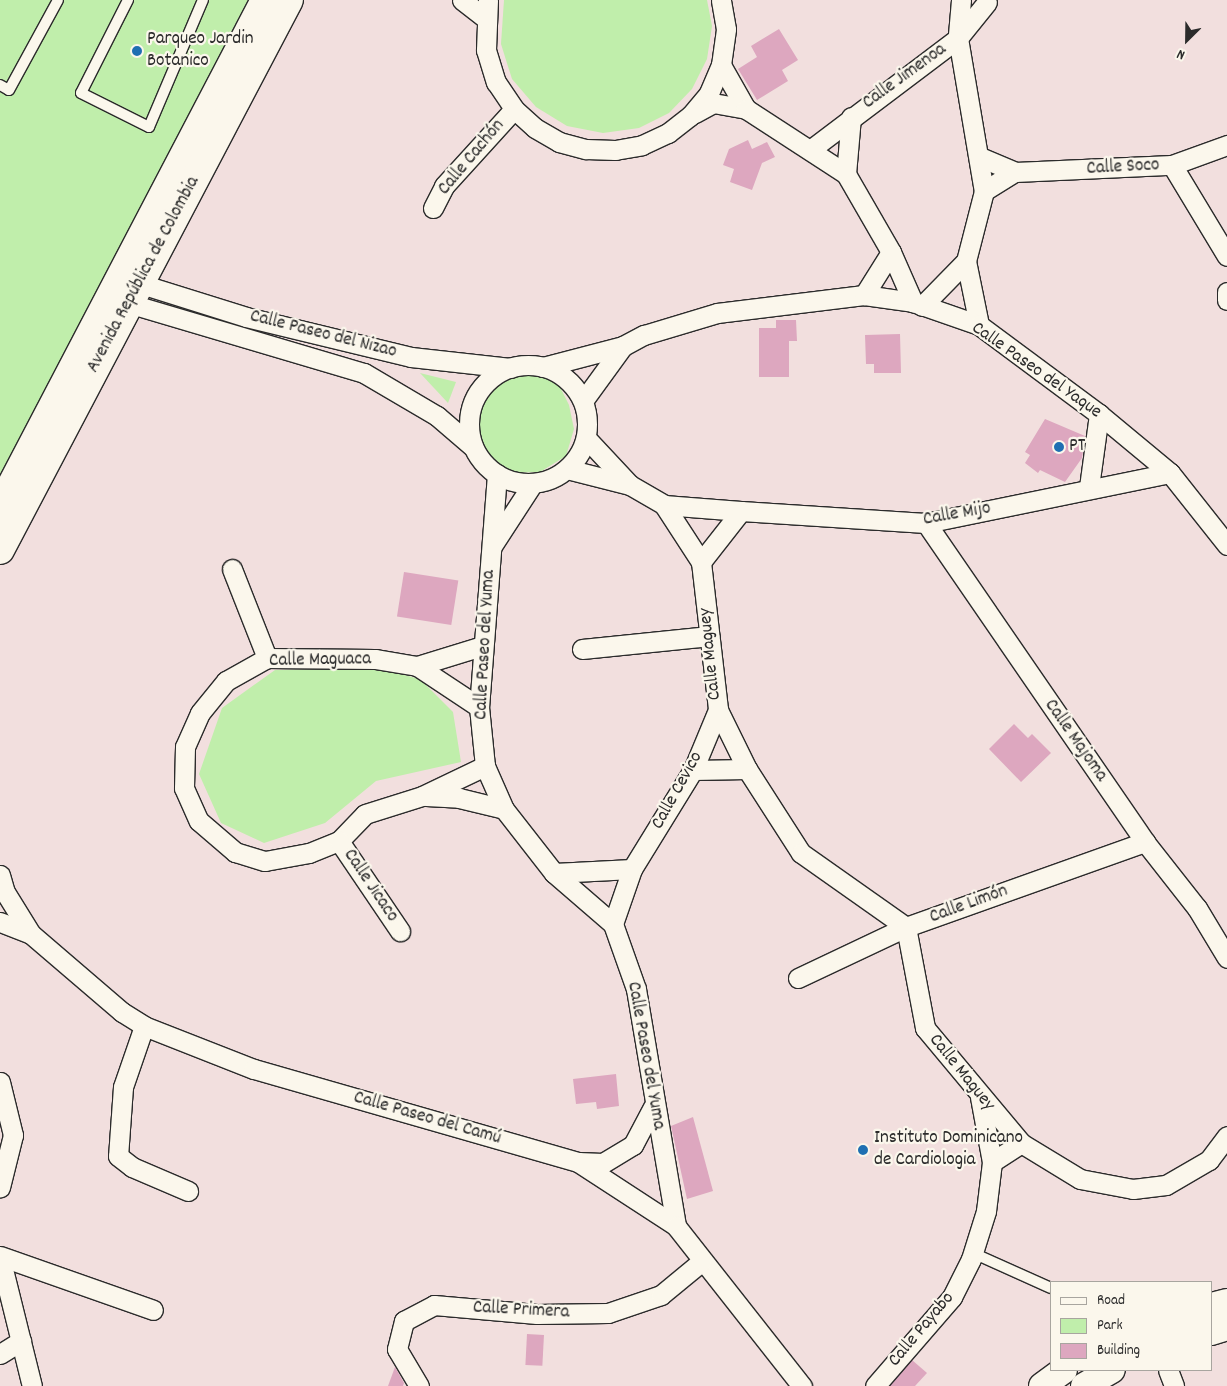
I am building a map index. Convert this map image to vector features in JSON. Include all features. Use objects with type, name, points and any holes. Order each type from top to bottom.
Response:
[{"type":"main road","name":"Avenida República de Colombia","points":[[0,507],[265,0]]},
{"type":"main road","name":"Avenida República de Colombia","points":[[0,550],[289,0]]},
{"type":"main road","points":[[1212,1306],[1227,1302]]},
{"type":"main road","points":[[1212,1332],[1227,1327]]},
{"type":"main road","points":[[1042,1386],[1063,1371]]},
{"type":"main road","points":[[1084,1386],[1110,1371]]},
{"type":"street","points":[[462,0],[487,9],[486,50],[493,74],[514,109],[535,128],[559,142],[586,149],[615,150],[651,141],[713,103],[746,109],[846,174],[917,304],[966,261]]},
{"type":"street","points":[[690,116],[709,93],[721,65],[726,29],[721,0]]},
{"type":"street","name":"Calle Jimenoa","points":[[958,38],[961,0]]},
{"type":"street","points":[[968,0],[988,1]]},
{"type":"street","name":"Calle Jimenoa","points":[[810,150],[851,117],[958,38],[988,1]]},
{"type":"street","points":[[958,38],[980,157],[984,192],[966,261],[979,325]]},
{"type":"street","points":[[721,65],[746,109]]},
{"type":"street","name":"Calle Cachón","points":[[433,208],[444,186],[514,109]]},
{"type":"street","name":"Calle Jimenoa","points":[[846,174],[851,117]]},
{"type":"street","name":"Calle Soco","points":[[980,157],[1015,172],[1172,165],[1227,145]]},
{"type":"street","points":[[1172,165],[1227,256]]},
{"type":"street","points":[[984,192],[1015,172]]},
{"type":"street","points":[[864,295],[890,252]]},
{"type":"street","points":[[1227,292],[1227,300]]},
{"type":"street","name":"Calle Paseo del Nizao","points":[[136,294],[246,317],[411,356],[510,368]]},
{"type":"street","name":"Calle Paseo del Nizao","points":[[136,294],[364,373],[437,416],[473,446]]},
{"type":"street","name":"Calle Paseo del Yaque","points":[[543,367],[623,346],[644,336],[716,313],[864,295],[917,304],[979,325],[1099,414],[1170,473],[1227,545]]},
{"type":"street","name":"Calle Paseo del Yaque","points":[[583,401],[623,346]]},
{"type":"street","points":[[543,367],[573,386],[583,401],[588,419],[586,438],[580,455],[568,469],[551,479],[533,483],[514,482],[497,474],[473,446],[472,407],[481,389],[510,368],[543,367]]},
{"type":"street","points":[[1089,487],[1099,414]]},
{"type":"street","name":"Calle Maguey","points":[[586,438],[630,485]]},
{"type":"street","name":"Calle Maguey","points":[[568,469],[630,485],[664,505],[741,511]]},
{"type":"street","name":"Calle Mijo","points":[[741,511],[926,523],[1089,487],[1170,473]]},
{"type":"street","name":"Calle Paseo del Yuma","points":[[497,474],[482,646],[479,708],[485,766],[504,809],[554,873],[614,924],[636,989],[654,1107],[676,1226]]},
{"type":"street","name":"Calle Paseo del Yuma","points":[[491,547],[533,483]]},
{"type":"street","name":"Calle Maguey","points":[[664,505],[701,562],[718,710],[747,769],[801,853],[906,927],[925,1028],[980,1097],[1021,1142],[1080,1179],[1133,1189],[1166,1185],[1209,1160],[1227,1136]]},
{"type":"street","points":[[701,562],[741,511]]},
{"type":"street","name":"Calle Majoma","points":[[926,523],[1145,842],[1197,908],[1227,958]]},
{"type":"street","points":[[232,569],[268,658]]},
{"type":"street","points":[[582,649],[709,636]]},
{"type":"street","name":"Calle Maguaca","points":[[416,666],[482,646]]},
{"type":"street","name":"Calle Maguaca","points":[[479,708],[416,666],[375,659],[268,658],[226,682],[200,713],[185,748],[184,788],[199,821],[235,852],[266,861],[309,853],[339,841],[365,814],[422,796],[485,766]]},
{"type":"street","name":"Calle Cevico","points":[[614,924],[632,868],[693,770],[718,710]]},
{"type":"street","points":[[693,770],[747,769]]},
{"type":"street","points":[[422,796],[459,798],[504,809]]},
{"type":"street","name":"Calle Jicaco","points":[[339,841],[400,931]]},
{"type":"street","name":"Calle Limón","points":[[798,978],[906,927],[1145,842]]},
{"type":"street","points":[[554,873],[632,868]]},
{"type":"street","points":[[0,874],[5,892],[31,934]]},
{"type":"street","name":"Calle Paseo del Camú","points":[[0,922],[31,934],[122,1012],[144,1026],[254,1069],[578,1162],[676,1226],[701,1262],[802,1386]]},
{"type":"street","points":[[144,1026],[123,1086],[118,1156],[132,1167],[188,1191]]},
{"type":"street","points":[[0,1082],[12,1135],[0,1187]]},
{"type":"street","name":"Calle Payabo","points":[[875,1386],[952,1296],[973,1253],[986,1211],[992,1162],[980,1097]]},
{"type":"street","points":[[578,1162],[603,1163],[633,1145],[654,1107]]},
{"type":"street","points":[[992,1162],[1021,1142]]},
{"type":"street","points":[[0,1256],[153,1310]]},
{"type":"street","points":[[0,1256],[32,1386]]},
{"type":"street","name":"Calle Primera","points":[[420,1386],[397,1349],[404,1321],[434,1305],[537,1314],[608,1313],[660,1295],[701,1262]]},
{"type":"street","points":[[0,1354],[21,1341]]},
{"type":"street","points":[[1168,1371],[1174,1386]]},
{"type":"lane","points":[[0,85],[9,90],[58,0]]},
{"type":"lane","points":[[128,0],[80,93],[150,127],[203,0]]},
{"type":"lane","points":[[973,1253],[1050,1288]]},
{"type":"green space","points":[[0,0],[248,0],[0,480]]},
{"type":"green space","points":[[504,0],[707,0],[712,26],[707,59],[692,89],[669,113],[639,128],[603,133],[567,126],[536,107],[512,79],[501,44]]},
{"type":"green space","points":[[420,373],[456,382],[448,403]]},
{"type":"green space","points":[[530,373],[558,383],[569,405],[574,429],[566,456],[540,472],[508,473],[480,454],[474,428],[476,402],[496,380]]},
{"type":"green space","points":[[377,668],[420,679],[453,712],[461,762],[376,781],[325,823],[264,843],[221,823],[199,774],[222,708],[275,670]]},
{"type":"building","points":[[779,29],[798,60],[782,70],[788,81],[757,100],[738,69],[757,57],[751,46]]},
{"type":"building","points":[[748,140],[752,149],[767,142],[775,157],[762,163],[752,190],[730,182],[734,169],[723,165],[729,149]]},
{"type":"building","points":[[776,320],[796,320],[797,341],[789,341],[789,377],[759,377],[759,328],[776,328]]},
{"type":"building","points":[[900,334],[901,373],[874,373],[874,364],[866,364],[865,335]]},
{"type":"building","name":"PT","points":[[1045,419],[1085,436],[1082,458],[1065,482],[1040,470],[1038,473],[1025,463],[1030,455],[1025,452]]},
{"type":"building","points":[[404,572],[458,581],[451,625],[397,616]]},
{"type":"building","points":[[1014,724],[1028,738],[1032,734],[1051,753],[1021,782],[989,749]]},
{"type":"building","points":[[616,1074],[619,1106],[597,1109],[596,1102],[576,1104],[573,1079]]},
{"type":"building","points":[[693,1117],[713,1191],[687,1199],[671,1126]]},
{"type":"building","points":[[527,1334],[544,1335],[542,1366],[525,1365]]},
{"type":"building","points":[[912,1360],[927,1373],[915,1386],[890,1386]]},
{"type":"building","points":[[395,1367],[404,1383],[403,1386],[388,1386]]},
{"type":"place","name":"Parqueo Jardin Botanico","points":[[137,51]]},
{"type":"place","name":"PT","points":[[1059,447]]},
{"type":"place","name":"Instituto Dominicano de Cardiologia","points":[[863,1150]]}]
